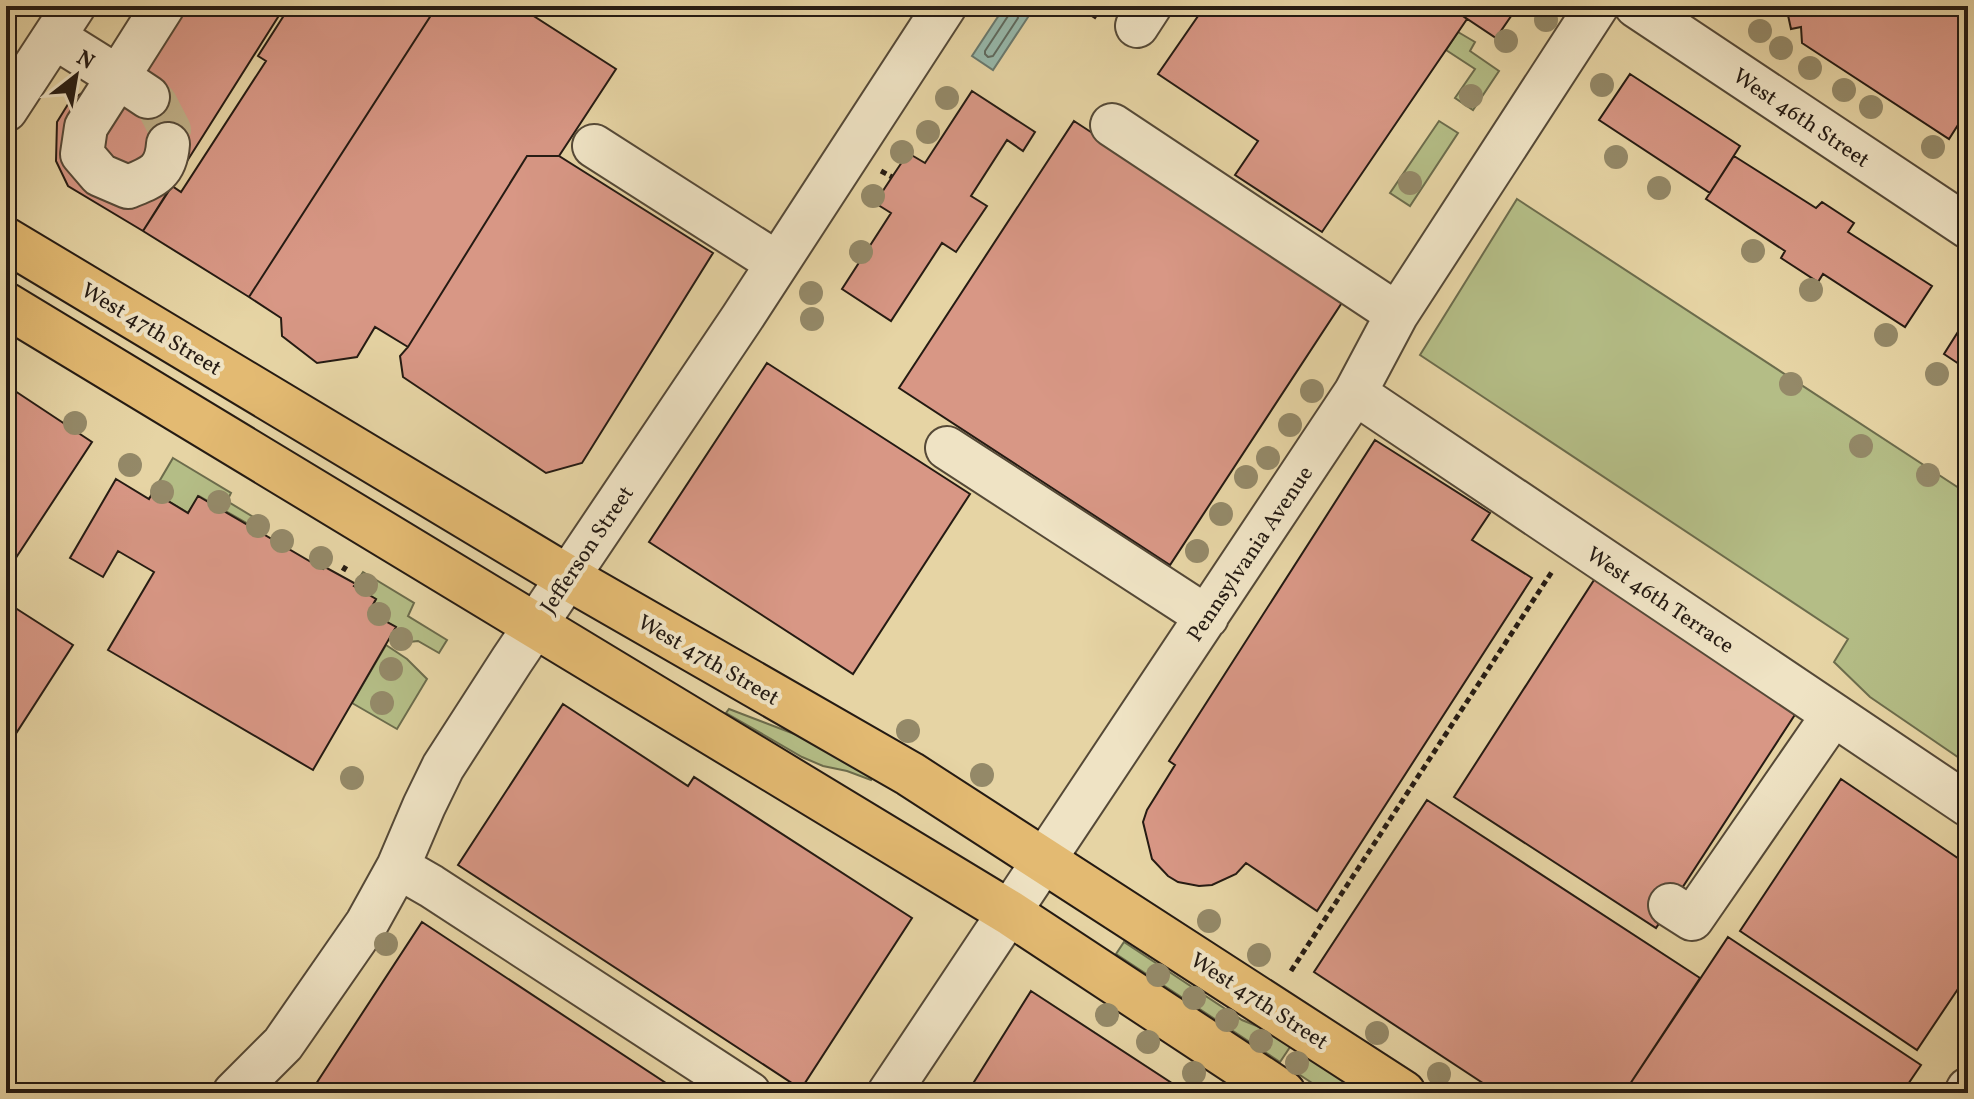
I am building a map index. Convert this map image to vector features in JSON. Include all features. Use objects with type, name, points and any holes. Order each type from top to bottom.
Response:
[{"type":"main road","name":"West 47th Street","points":[[6,240],[567,577],[910,774],[1403,1093]]},
{"type":"main road","points":[[6,305],[1010,913],[1283,1093]]},
{"type":"street","points":[[163,6],[133,87],[86,127],[82,154],[100,175],[128,187],[153,176],[167,158],[168,144]]},
{"type":"street","name":"Jefferson Street","points":[[234,1093],[283,1044],[367,923],[398,867],[443,767],[945,6]]},
{"type":"street","name":"Pennsylvania Avenue","points":[[889,1093],[1355,393],[1397,314],[1597,6]]},
{"type":"street","name":"West 46th Street","points":[[1636,6],[1968,227]]},
{"type":"street","points":[[6,110],[64,21],[133,87]]},
{"type":"street","points":[[1112,125],[1397,314]]},
{"type":"street","points":[[594,146],[777,263]]},
{"type":"street","name":"West 46th Terrace","points":[[1355,393],[1968,805]]},
{"type":"street","points":[[947,448],[1207,617]]},
{"type":"street","points":[[1670,905],[1692,919],[1833,715]]},
{"type":"street","points":[[398,867],[749,1093]]},
{"type":"path","points":[[1291,971],[1554,568]]},
{"type":"green space","points":[[1458,32],[1475,42],[1470,51],[1499,71],[1473,110],[1455,98],[1475,69],[1446,50]]},
{"type":"green space","points":[[1439,121],[1458,133],[1410,206],[1390,193]]},
{"type":"green space","points":[[1517,199],[1968,494],[1968,764],[1870,697],[1834,662],[1848,639],[1420,355]]},
{"type":"green space","points":[[173,458],[231,493],[227,501],[268,526],[264,533],[199,496],[188,513],[153,492]]},
{"type":"green space","points":[[363,572],[414,603],[408,616],[447,640],[439,653],[418,641],[409,642],[406,647],[390,637],[395,627],[369,612],[376,599],[354,586]]},
{"type":"green space","points":[[386,645],[407,659],[427,679],[397,729],[352,703]]},
{"type":"green space","points":[[729,709],[797,735],[874,775],[871,780],[802,757],[726,713]]},
{"type":"green space","points":[[1124,942],[1242,1020],[1294,1041],[1280,1062],[1116,954]]},
{"type":"green space","points":[[1302,1045],[1369,1093],[1327,1093],[1288,1067]]},
{"type":"water","points":[[1005,6],[1019,6],[1030,14],[993,70],[972,56]]},
{"type":"building","points":[[141,6],[285,6],[143,231],[68,186],[56,161],[57,122],[70,101],[88,89]]},
{"type":"building","points":[[290,6],[300,10],[302,6],[437,6],[249,297],[143,231],[172,186],[181,192],[266,61],[258,56]]},
{"type":"building","points":[[437,6],[518,6],[616,69],[559,156],[527,156],[408,347],[375,327],[357,357],[317,363],[282,336],[281,318],[249,297]]},
{"type":"building","points":[[1077,6],[1103,6],[1095,18]]},
{"type":"building","points":[[1205,6],[1448,6],[1467,19],[1322,232],[1235,175],[1258,141],[1158,74]]},
{"type":"building","points":[[1448,6],[1518,6],[1496,38]]},
{"type":"building","points":[[1786,6],[1943,6],[1962,19],[1968,17],[1968,116],[1965,114],[1949,139],[1802,43],[1801,27],[1791,29]]},
{"type":"building","points":[[1630,74],[1740,146],[1710,193],[1599,120]]},
{"type":"building","points":[[972,91],[1035,132],[1023,151],[1007,140],[971,196],[987,206],[956,252],[942,243],[891,321],[842,289],[891,213],[875,203],[892,177],[908,153],[925,163]]},
{"type":"building","points":[[1074,121],[1345,298],[1170,565],[899,388]]},
{"type":"building","points":[[527,156],[559,156],[713,253],[582,463],[546,473],[403,377],[400,356]]},
{"type":"building","points":[[1734,156],[1816,208],[1822,202],[1854,223],[1848,232],[1932,286],[1905,327],[1823,274],[1818,282],[1781,258],[1785,251],[1706,199]]},
{"type":"building","points":[[1968,316],[1968,370],[1944,354]]},
{"type":"building","points":[[767,363],[970,494],[853,674],[649,542]]},
{"type":"building","points":[[6,385],[92,442],[6,573]]},
{"type":"building","points":[[1375,440],[1490,513],[1472,540],[1532,578],[1317,911],[1246,863],[1236,874],[1212,885],[1178,882],[1152,859],[1143,822],[1147,810],[1175,765],[1169,761]]},
{"type":"building","points":[[116,479],[149,499],[153,492],[188,513],[198,496],[323,569],[325,567],[356,584],[354,586],[376,599],[369,612],[396,627],[313,770],[108,650],[154,572],[118,551],[103,577],[70,558]]},
{"type":"building","points":[[1596,577],[1798,710],[1656,928],[1454,797]]},
{"type":"building","points":[[6,602],[73,645],[6,749]]},
{"type":"building","points":[[563,704],[688,786],[694,777],[912,918],[801,1089],[458,865]]},
{"type":"building","points":[[1841,779],[1968,865],[1968,974],[1917,1050],[1740,931]]},
{"type":"building","points":[[1427,800],[1700,978],[1624,1093],[1498,1093],[1314,972]]},
{"type":"building","points":[[422,922],[681,1093],[310,1093]]},
{"type":"building","points":[[1728,937],[1921,1065],[1902,1093],[1624,1093]]},
{"type":"building","points":[[1031,991],[1187,1093],[990,1093],[974,1082]]},
{"type":"building","points":[[974,1082],[990,1093],[966,1093]]},
{"type":"tunnel","points":[[148,97],[156,103],[170,130],[168,144]]}]
